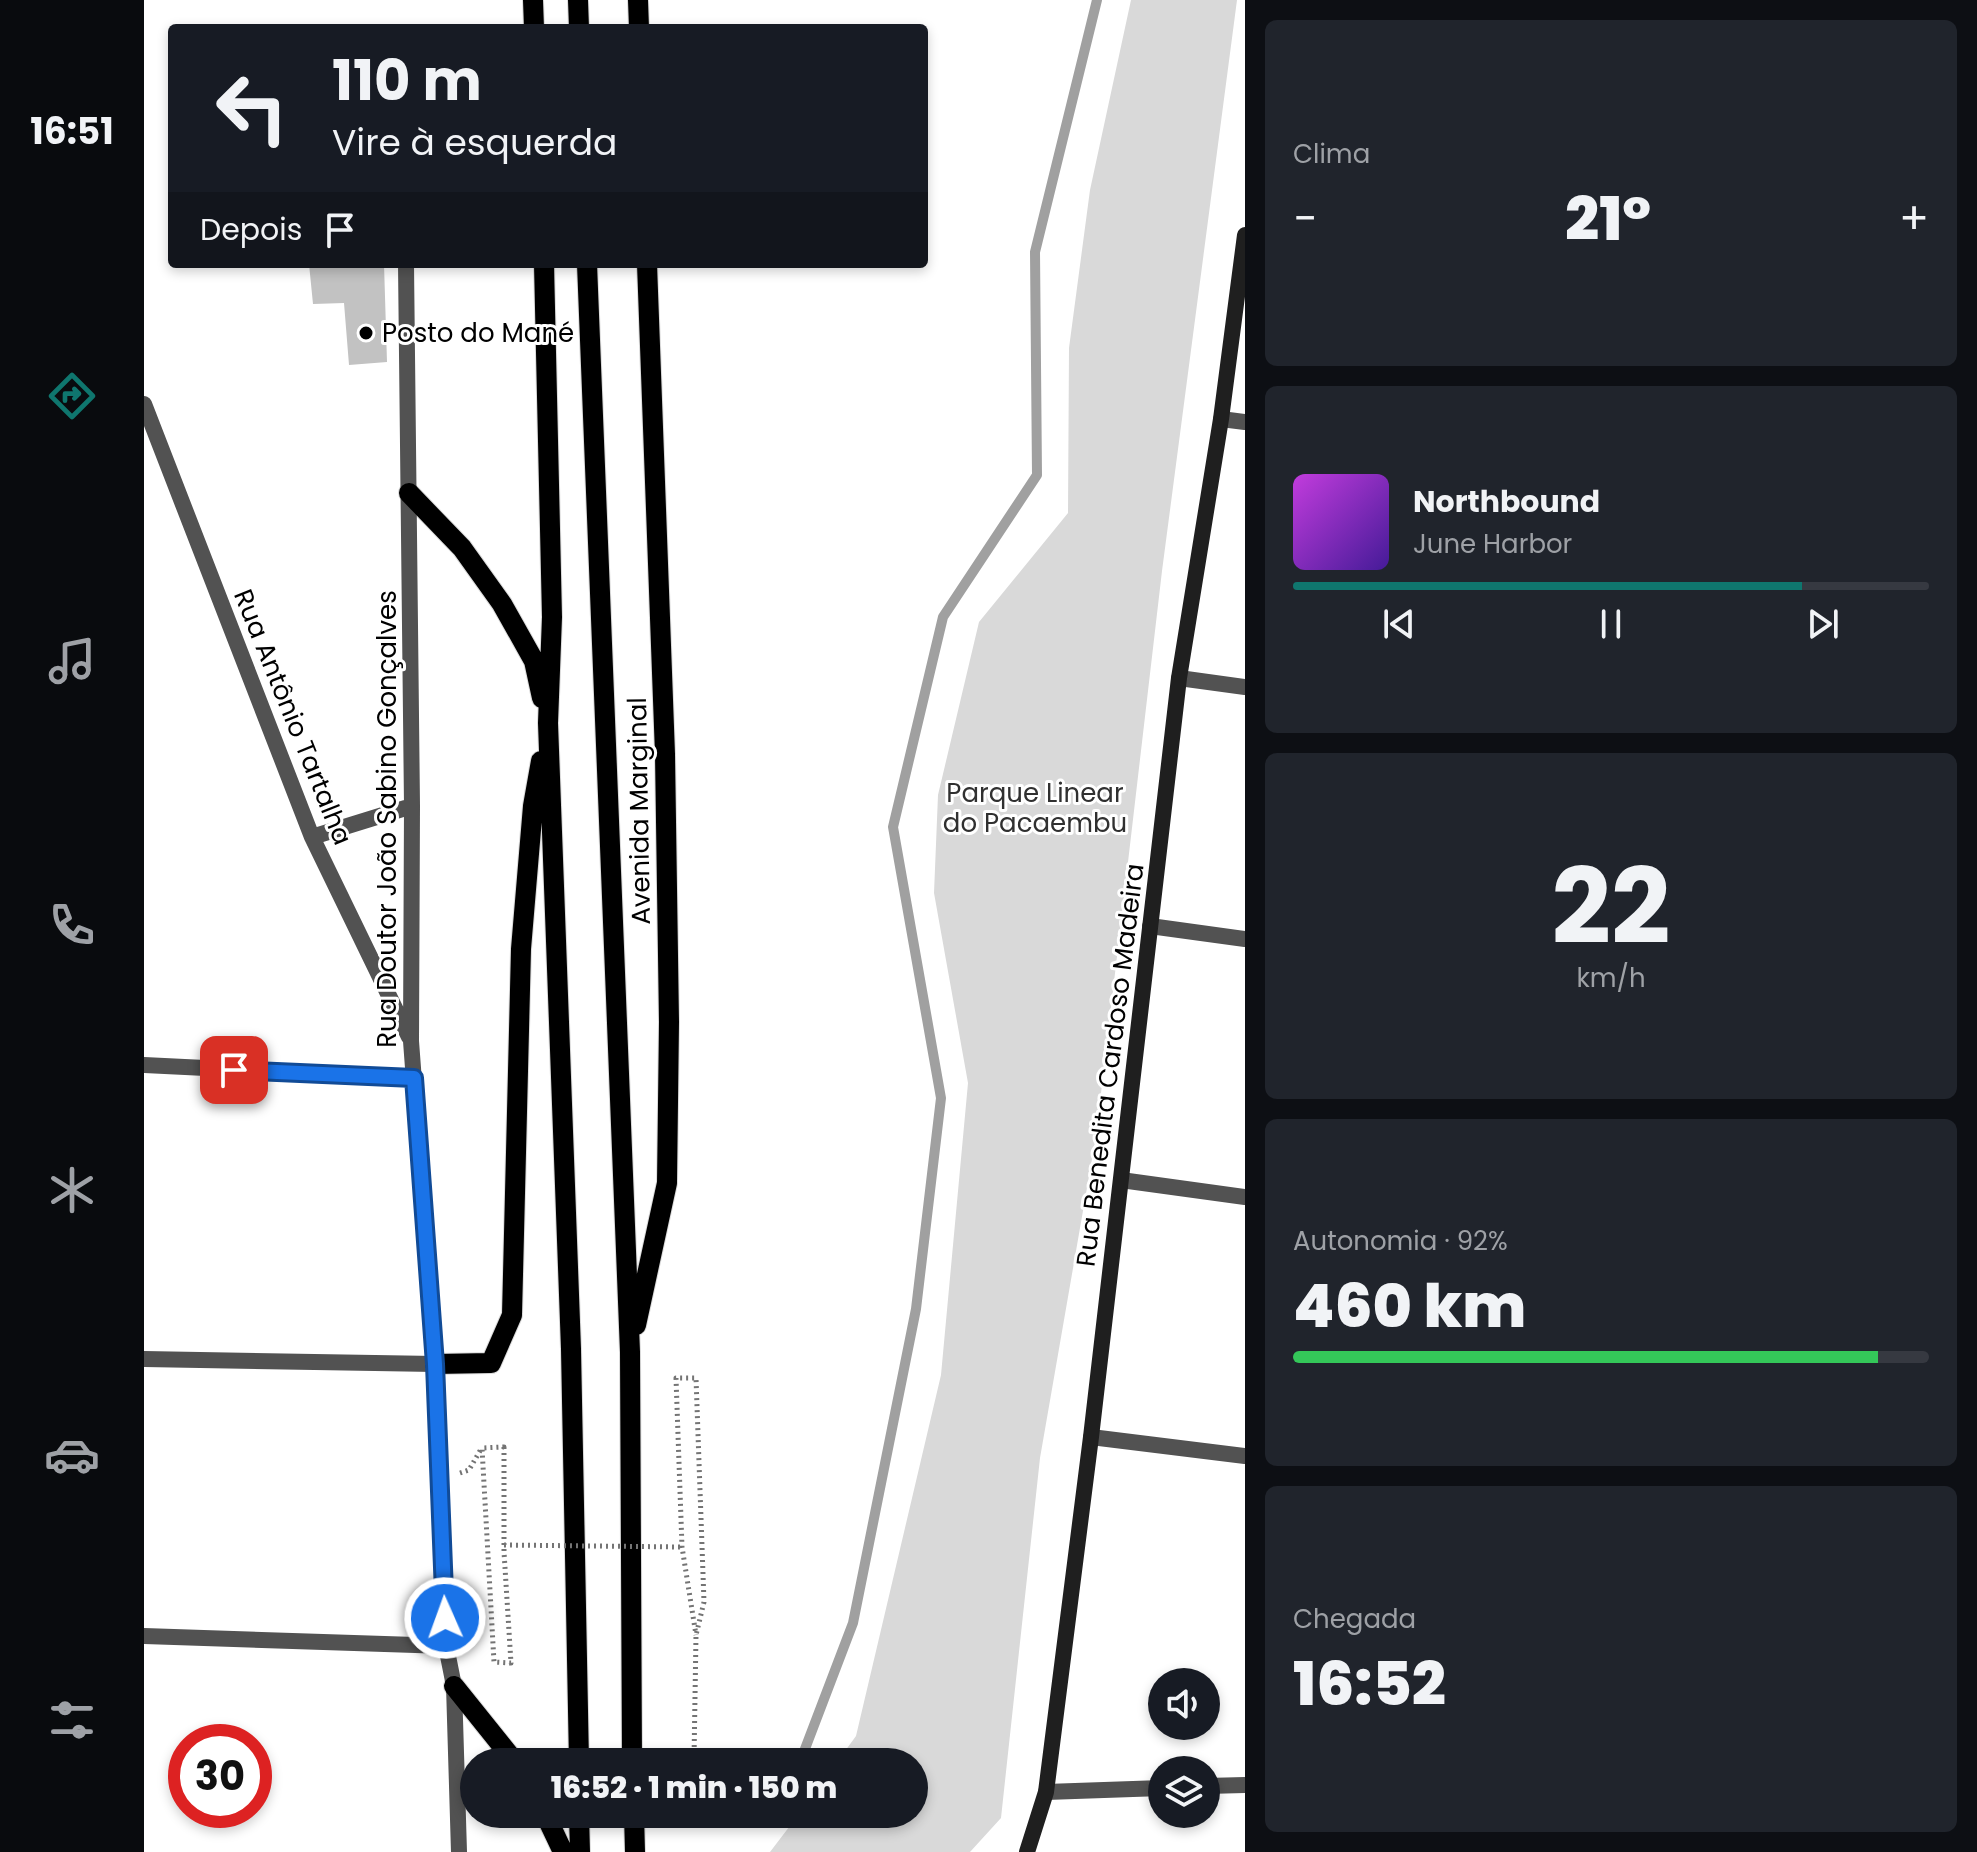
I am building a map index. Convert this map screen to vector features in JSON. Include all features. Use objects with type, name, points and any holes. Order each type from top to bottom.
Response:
[{"type":"main road","points":[[532,24],[533,0]]},
{"type":"main road","points":[[578,0],[579,24]]},
{"type":"main road","points":[[638,0],[639,24]]},
{"type":"main road","points":[[544,268],[552,617],[548,723],[571,1349],[579,1748]]},
{"type":"main road","points":[[587,268],[630,1352],[632,1748]]},
{"type":"main road","name":"Avenida Marginal","points":[[630,1352],[667,1183],[669,1022],[665,754],[647,268]]},
{"type":"main road","points":[[409,493],[462,548],[502,604],[534,661],[548,723],[533,806],[521,949],[512,1315],[491,1363],[435,1364]]},
{"type":"main road","points":[[454,1686],[504,1748]]},
{"type":"main road","points":[[552,1828],[563,1852]]},
{"type":"main road","points":[[579,1828],[580,1852]]},
{"type":"main road","points":[[634,1828],[635,1852]]},
{"type":"street","name":"Rua Benedita Cardoso Madeira","points":[[1027,1852],[1046,1792],[1091,1437],[1179,678],[1221,419],[1245,235]]},
{"type":"street","name":"Rua Doutor João Sabino Gonçalves","points":[[406,268],[412,806],[411,1041],[435,1364],[446,1646],[454,1686],[459,1852]]},
{"type":"street","name":"Rua Antônio Tartalha","points":[[144,404],[312,837],[411,1041]]},
{"type":"street","points":[[1221,419],[1245,422]]},
{"type":"street","points":[[1179,678],[1245,687]]},
{"type":"street","points":[[312,837],[412,806]]},
{"type":"street","points":[[1150,926],[1245,939]]},
{"type":"street","points":[[144,1065],[414,1078]]},
{"type":"street","points":[[1121,1180],[1245,1197]]},
{"type":"street","points":[[144,1359],[435,1364]]},
{"type":"street","points":[[1091,1437],[1245,1456]]},
{"type":"street","points":[[144,1636],[446,1646]]},
{"type":"street","points":[[1220,1786],[1245,1785]]},
{"type":"street","points":[[1046,1792],[1148,1788]]},
{"type":"path","points":[[694,1748],[696,1635],[682,1547],[676,1378],[696,1378],[704,1602],[696,1635]]},
{"type":"path","points":[[504,1447],[504,1545],[511,1663],[494,1662],[482,1448],[504,1447]]},
{"type":"path","points":[[504,1545],[682,1547]]},
{"type":"green space","name":"Parque Linear do Pacaembu","points":[[1131,0],[1237,0],[1162,571],[1096,1136],[1040,1458],[1001,1818],[970,1852],[770,1852],[788,1828],[928,1828],[928,1748],[847,1748],[856,1736],[941,1375],[968,1083],[934,893],[938,795],[979,622],[1068,513],[1069,348],[1090,190]]},
{"type":"building","name":"Posto do Mané","points":[[309,268],[384,268],[387,362],[349,365],[344,303],[313,304]]},
{"type":"waterway","points":[[805,1748],[853,1623],[916,1309],[941,1098],[893,827],[943,617],[1037,475],[1035,252],[1097,0]]},
{"type":"place","name":"Posto do Mané","points":[[366,333]]},
{"type":"route","points":[[234,1070],[414,1078],[435,1364],[445,1618]]}]
